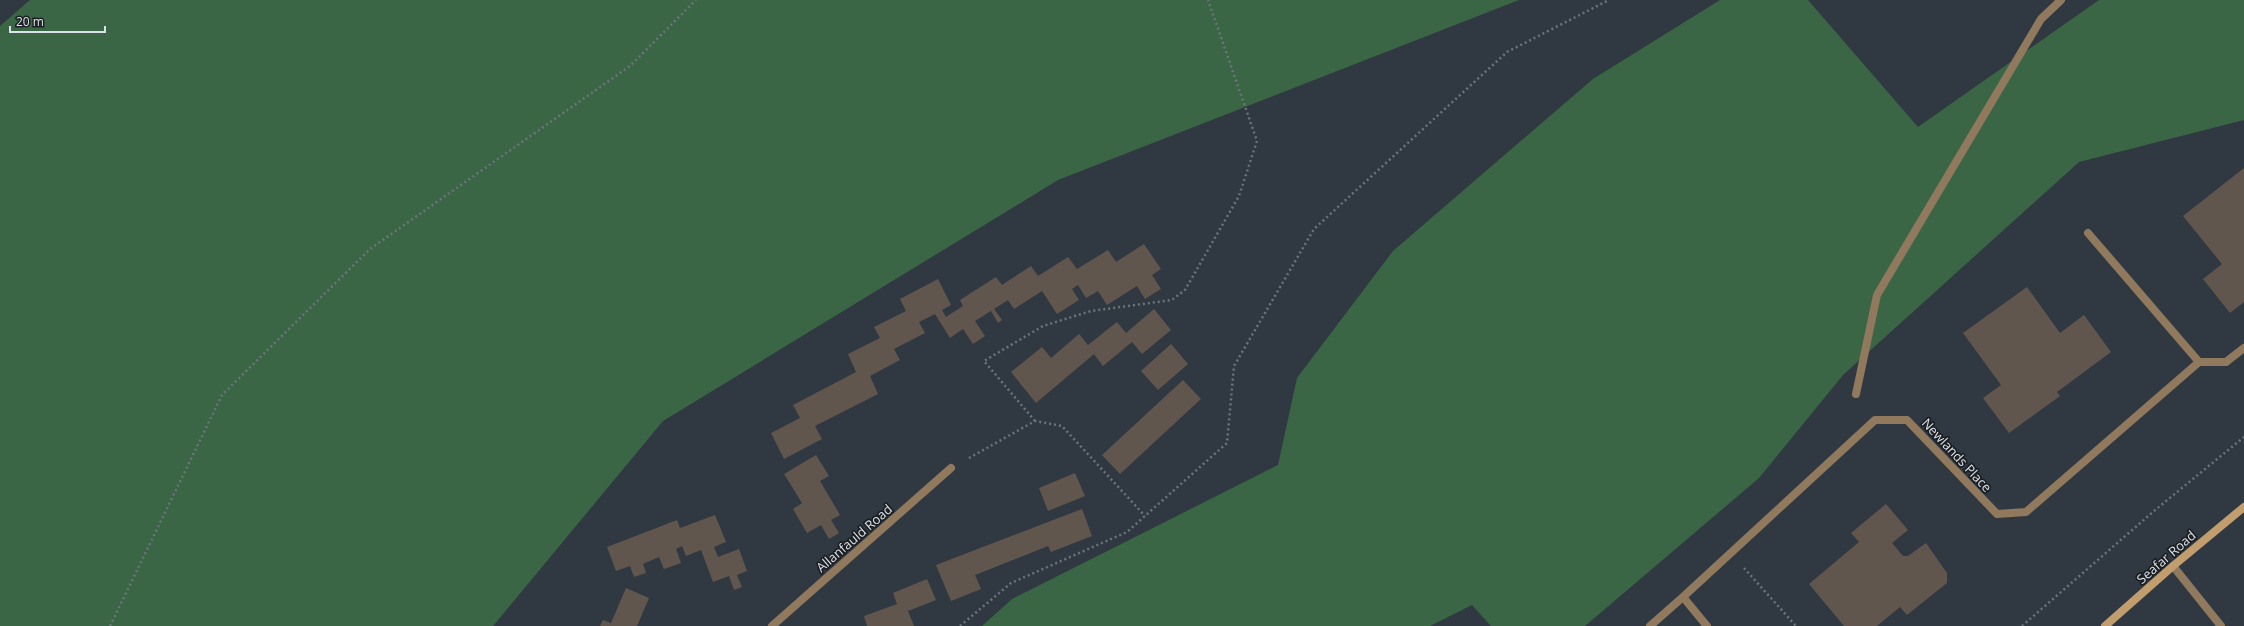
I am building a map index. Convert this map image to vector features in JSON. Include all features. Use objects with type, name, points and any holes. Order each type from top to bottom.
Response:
[{"type":"street","points":[[1856,394],[1877,295],[2041,19],[2061,0]]},
{"type":"street","points":[[2088,233],[2199,362],[2226,362],[2244,348]]},
{"type":"street","name":"Newlands Place","points":[[1683,597],[1876,420],[1907,420],[1997,514],[2026,512],[2199,362]]},
{"type":"street","name":"Allanfauld Road","points":[[772,626],[951,468]]},
{"type":"street","name":"Seafar Road","points":[[2105,626],[2173,566],[2244,507]]},
{"type":"street","points":[[2173,566],[2221,626]]},
{"type":"street","points":[[1650,626],[1683,597],[1707,626]]},
{"type":"path","points":[[110,626],[222,395],[370,249],[630,66],[696,0]]},
{"type":"path","points":[[1145,516],[1062,426],[1035,421],[984,361],[1043,326],[1091,311],[1172,300],[1185,290],[1239,196],[1256,141],[1208,0]]},
{"type":"path","points":[[960,626],[1011,583],[1127,532],[1227,443],[1234,366],[1314,229],[1507,52],[1609,0]]},
{"type":"path","points":[[951,468],[1035,421]]},
{"type":"path","points":[[2022,626],[2154,511],[2244,437]]},
{"type":"path","points":[[1730,554],[1796,626]]},
{"type":"green space","points":[[30,0],[1519,0],[1058,180],[663,421],[493,626],[0,626],[0,26]]},
{"type":"green space","points":[[1720,0],[1808,0],[1918,127],[2099,0],[2244,0],[2244,120],[2079,162],[1843,375],[1759,478],[1585,626],[1491,626],[1472,605],[1430,626],[982,626],[1012,599],[1278,465],[1297,378],[1393,251],[1593,79]]},
{"type":"building","points":[[2244,168],[2244,302],[2230,313],[2203,279],[2222,264],[2183,216]]},
{"type":"building","points":[[1144,244],[1161,269],[1152,275],[1161,289],[1145,299],[1137,286],[1107,305],[1098,291],[1086,298],[1078,285],[1072,289],[1079,300],[1057,314],[1042,291],[1014,309],[1008,300],[994,309],[1002,320],[998,323],[991,311],[975,321],[985,336],[973,344],[963,329],[950,338],[935,314],[919,322],[925,333],[894,349],[900,360],[870,376],[878,394],[815,426],[822,439],[784,459],[771,433],[800,418],[793,405],[856,372],[848,354],[880,338],[874,327],[906,311],[900,299],[938,279],[951,305],[942,310],[946,317],[963,306],[960,300],[996,277],[1002,285],[1031,266],[1038,276],[1068,257],[1077,269],[1108,250],[1116,262]]},
{"type":"building","points":[[2027,287],[2060,333],[2084,315],[2111,352],[2057,392],[2060,396],[2009,433],[1983,398],[2001,385],[1963,333]]},
{"type":"building","points":[[1154,309],[1171,330],[1142,354],[1132,342],[1103,366],[1094,354],[1036,403],[1011,372],[1042,347],[1051,358],[1079,334],[1088,345],[1117,322],[1126,333]]},
{"type":"building","points":[[1171,344],[1188,364],[1158,390],[1141,371]]},
{"type":"building","points":[[1183,380],[1201,399],[1120,474],[1102,455]]},
{"type":"building","points":[[816,455],[829,476],[820,481],[840,515],[831,520],[839,533],[829,539],[821,525],[807,533],[793,509],[802,503],[784,474]]},
{"type":"building","points":[[1075,473],[1085,496],[1048,511],[1039,488]]},
{"type":"building","points":[[1886,504],[1908,530],[1892,543],[1903,556],[1908,556],[1926,543],[1947,573],[1947,583],[1907,615],[1900,607],[1877,626],[1844,626],[1809,584],[1859,542],[1851,533]]},
{"type":"building","points":[[1082,509],[1092,536],[1051,552],[1048,546],[975,575],[981,589],[951,601],[936,565]]},
{"type":"building","points":[[715,515],[726,542],[714,547],[718,557],[739,549],[747,571],[737,575],[742,587],[734,590],[729,576],[713,582],[701,550],[686,556],[682,546],[676,549],[681,563],[664,569],[659,557],[643,564],[646,573],[634,577],[630,566],[616,571],[607,547],[677,520],[680,528]]},
{"type":"building","points":[[927,579],[936,600],[908,611],[914,626],[867,626],[864,616],[897,604],[893,593]]},
{"type":"building","points":[[626,588],[649,598],[637,626],[600,626],[603,620],[611,623]]}]
